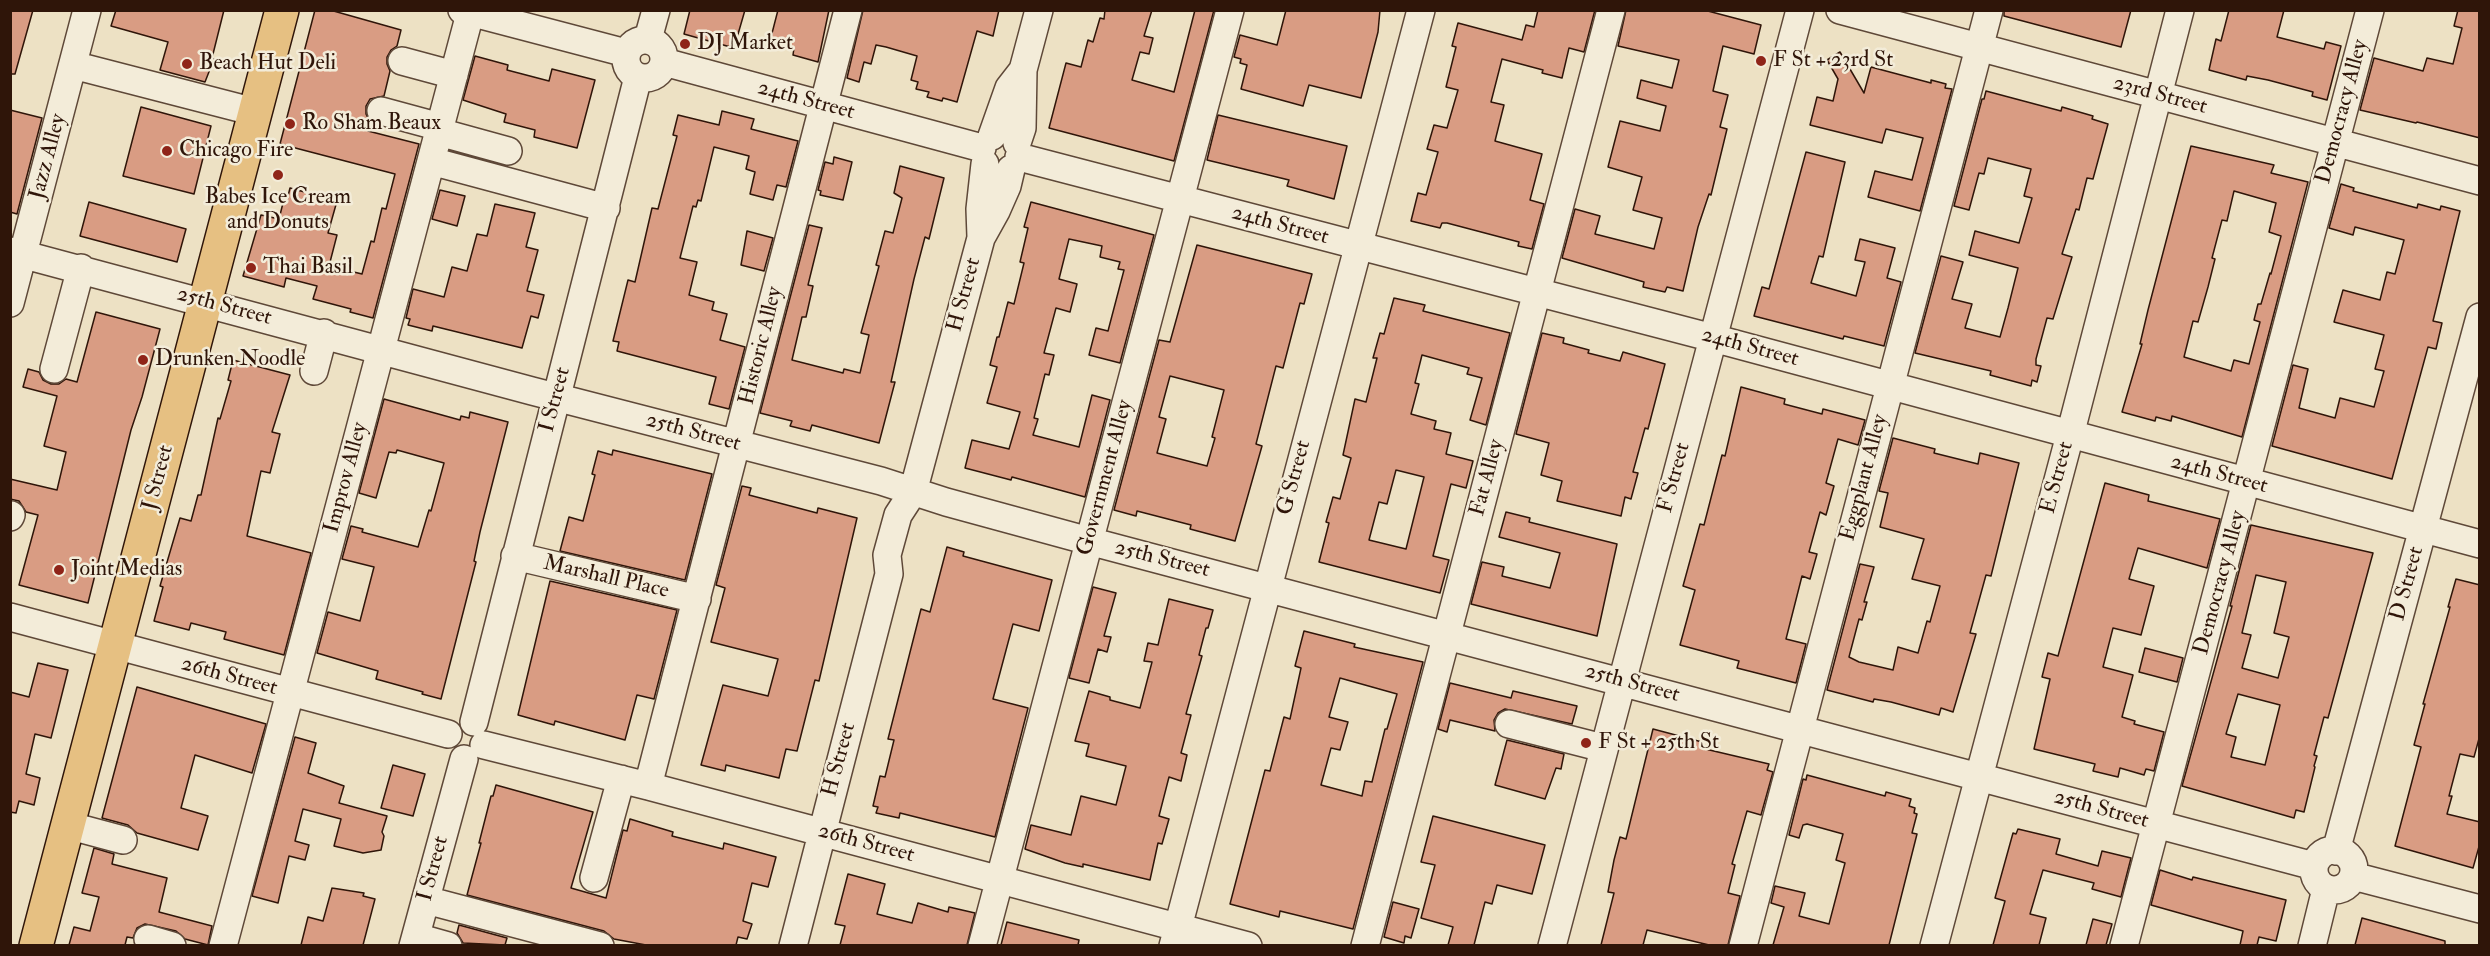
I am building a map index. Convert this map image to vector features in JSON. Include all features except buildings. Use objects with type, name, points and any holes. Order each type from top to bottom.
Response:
[{"type":"main road","name":"J Street","points":[[36,945],[282,10]]},
{"type":"street","name":"Jazz Alley","points":[[10,303],[17,253],[87,10]]},
{"type":"street","points":[[468,11],[637,46],[658,43],[662,49],[664,62],[657,74],[651,77],[638,77],[627,67],[637,46],[656,10]]},
{"type":"street","name":"Historic Alley","points":[[648,786],[848,10]]},
{"type":"street","name":"H Street","points":[[793,945],[889,574],[887,555],[898,515],[913,492],[981,238],[1007,186],[1001,153],[1023,117],[1023,70],[1039,10]]},
{"type":"street","name":"Government Alley","points":[[982,945],[1230,10]]},
{"type":"street","name":"G Street","points":[[1175,936],[1421,10]]},
{"type":"street","name":"Fat Alley","points":[[1365,945],[1611,10]]},
{"type":"street","name":"F Street","points":[[1552,945],[1800,10]]},
{"type":"street","name":"23rd Street","points":[[1840,10],[2480,181]]},
{"type":"street","name":"Eggplant Alley","points":[[1743,945],[1989,10]]},
{"type":"street","name":"E Street","points":[[1934,945],[2180,10]]},
{"type":"street","name":"Democracy Alley","points":[[2124,945],[2370,10]]},
{"type":"street","name":"Improv Alley","points":[[223,945],[228,910],[238,870],[289,693],[454,75],[468,11]]},
{"type":"street","points":[[74,52],[255,112]]},
{"type":"street","points":[[402,61],[454,75]]},
{"type":"street","name":"24th Street","points":[[664,62],[1001,153],[1713,338],[2480,544]]},
{"type":"street","name":"I Street","points":[[415,941],[474,742],[515,556],[638,77]]},
{"type":"street","points":[[381,111],[508,151]]},
{"type":"street","points":[[431,161],[606,207]]},
{"type":"street","name":"25th Street","points":[[17,253],[81,268],[556,397],[881,481],[1089,541],[1978,776],[2157,825],[2320,878]]},
{"type":"street","points":[[54,369],[81,268]]},
{"type":"street","name":"D Street","points":[[2336,851],[2480,317]]},
{"type":"street","points":[[314,371],[324,333]]},
{"type":"street","name":"Marshall Place","points":[[515,556],[697,599]]},
{"type":"street","name":"26th Street","points":[[10,617],[115,647],[448,734],[450,750],[474,742],[999,879],[1175,936],[1248,945]]},
{"type":"street","points":[[1509,724],[1603,748]]},
{"type":"street","points":[[594,878],[621,779]]},
{"type":"street","points":[[67,825],[123,840]]},
{"type":"street","points":[[2312,945],[2320,878],[2324,853],[2336,851],[2349,858],[2353,876],[2344,887],[2338,890],[2320,878]]},
{"type":"street","points":[[2353,876],[2480,909]]},
{"type":"street","points":[[426,900],[600,945]]},
{"type":"street","points":[[415,941],[448,945]]},
{"type":"place","name":"DJ Market","points":[[685,44]]},
{"type":"place","name":"F St + 23rd St","points":[[1761,61]]},
{"type":"place","name":"Beach Hut Deli","points":[[187,64]]},
{"type":"place","name":"Ro Sham Beaux","points":[[290,124]]},
{"type":"place","name":"Chicago Fire","points":[[167,151]]},
{"type":"place","name":"Babes Ice Cream and Donuts","points":[[278,175]]},
{"type":"place","name":"Thai Basil","points":[[251,268]]},
{"type":"place","name":"Drunken Noodle","points":[[143,360]]},
{"type":"place","name":"Joint Medias","points":[[59,570]]},
{"type":"place","name":"F St + 25th St","points":[[1586,743]]}]
